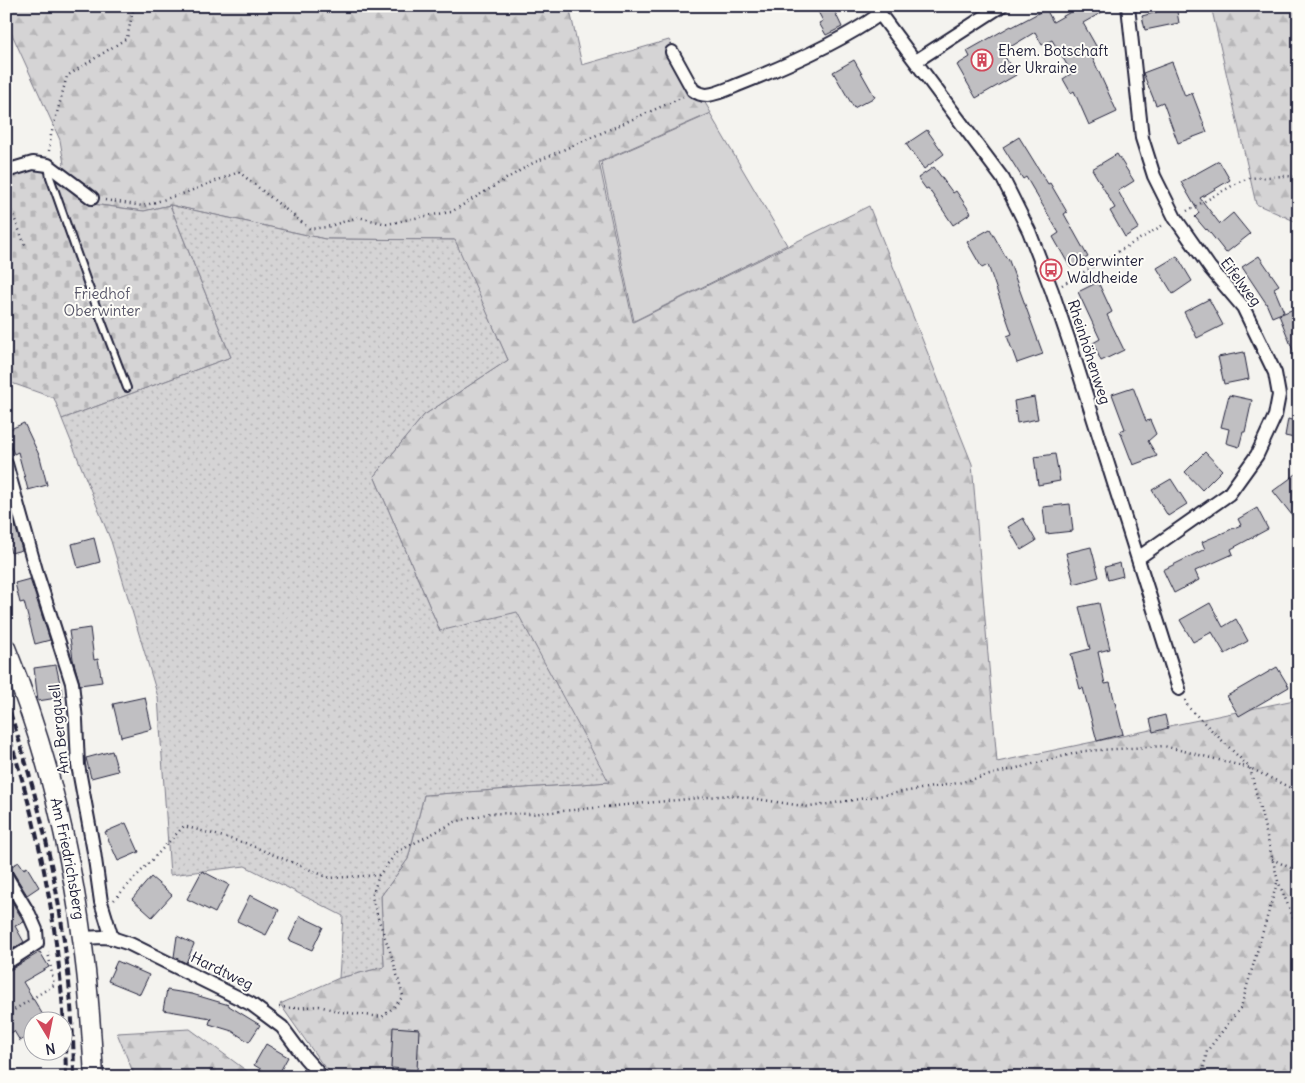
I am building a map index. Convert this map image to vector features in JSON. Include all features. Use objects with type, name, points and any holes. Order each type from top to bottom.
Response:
[{"type":"street","points":[[916,61],[1001,6]]},
{"type":"street","name":"Eifelweg","points":[[1128,6],[1142,138],[1154,176],[1175,218],[1210,268],[1243,307],[1274,373],[1279,395],[1275,416],[1257,455],[1229,494],[1138,558]]},
{"type":"street","points":[[672,52],[691,87],[695,92],[705,95],[756,78],[852,33],[877,10]]},
{"type":"street","name":"Rheinhöhenweg","points":[[877,10],[1004,179],[1029,231],[1052,291],[1179,689]]},
{"type":"street","points":[[6,171],[34,163],[48,165],[92,198]]},
{"type":"street","name":"Am Bergquell","points":[[6,464],[43,592],[72,683],[78,765],[101,902],[112,938]]},
{"type":"street","name":"Am Friedrichsberg","points":[[6,648],[31,716],[47,768],[67,849],[82,938],[90,1012],[94,1077]]},
{"type":"street","points":[[6,876],[29,914],[36,930],[37,943],[6,963]]},
{"type":"street","name":"Hardtweg","points":[[82,938],[112,938],[130,944],[251,1004],[282,1027],[322,1077]]},
{"type":"lane","points":[[48,165],[50,176],[87,282],[127,388]]},
{"type":"path","points":[[48,165],[51,135],[66,76],[127,38],[134,6]]},
{"type":"path","points":[[92,198],[143,206],[185,193],[239,172],[310,229],[327,227],[358,218],[387,224],[451,212],[532,164],[695,92]]},
{"type":"path","points":[[1052,291],[1239,182],[1249,178],[1299,177]]},
{"type":"path","points":[[6,197],[25,245]]},
{"type":"path","points":[[1179,689],[1188,707],[1250,768],[1278,881],[1299,932]]},
{"type":"path","points":[[277,1006],[295,1008],[319,1006],[341,1012],[382,1017],[394,1007],[402,996],[392,957],[372,897],[379,875],[397,852],[455,822],[490,813],[531,814],[730,794],[810,807],[958,783],[1084,751],[1164,746],[1250,768],[1299,792]]},
{"type":"path","points":[[104,910],[184,826],[245,843],[330,878],[379,875]]},
{"type":"path","points":[[1272,859],[1299,872]]},
{"type":"path","points":[[1202,1077],[1207,1051],[1241,1007],[1278,881]]},
{"type":"path","points":[[6,1015],[54,985],[48,952],[37,943]]},
{"type":"green space","points":[[6,6],[569,6],[582,65],[669,40],[711,113],[599,162],[633,322],[869,206],[972,464],[997,762],[1299,699],[1299,1077],[336,1077],[322,1064],[280,1004],[339,978],[384,967],[381,896],[408,859],[424,795],[609,782],[440,631],[374,476],[424,415],[508,360],[454,240],[325,239],[170,205],[144,211],[92,204],[50,177],[64,164],[60,140],[6,21]]},
{"type":"green space","points":[[1211,6],[1299,6],[1299,223],[1256,204]]},
{"type":"green space","points":[[710,114],[787,245],[634,321],[601,162]]},
{"type":"green space","name":"Friedhof Oberwinter","points":[[37,168],[92,204],[144,211],[170,205],[231,357],[62,419],[54,398],[6,381],[6,176]]},
{"type":"green space","points":[[170,205],[325,239],[455,240],[508,360],[424,415],[374,476],[440,631],[517,612],[609,782],[424,795],[408,859],[381,896],[384,967],[339,978],[343,916],[245,866],[170,875],[158,697],[111,541],[62,419],[231,357]]},
{"type":"green space","points":[[190,1029],[255,1077],[135,1077],[117,1033]]},
{"type":"building","points":[[815,6],[832,6],[842,27],[826,35],[819,23],[823,21]]},
{"type":"building","points":[[1081,6],[1113,6],[1083,23],[1100,53],[1092,57],[1117,112],[1089,125],[1074,91],[1071,93],[1063,79],[1072,73],[1052,40],[1042,45],[1035,32],[1002,52],[1016,75],[976,98],[957,65],[970,57],[967,51],[1046,9],[1053,22]]},
{"type":"building","points":[[1156,6],[1176,6],[1179,23],[1145,30],[1142,16],[1157,12]]},
{"type":"building","points":[[854,60],[875,97],[854,108],[833,72]]},
{"type":"building","points":[[1172,62],[1185,96],[1192,93],[1207,132],[1178,143],[1163,102],[1156,105],[1143,73]]},
{"type":"building","points":[[927,130],[944,154],[924,169],[906,144]]},
{"type":"building","points":[[1019,137],[1067,212],[1064,214],[1088,257],[1070,267],[1053,237],[1059,233],[1026,177],[1023,179],[1003,147]]},
{"type":"building","points":[[1117,154],[1134,181],[1118,191],[1139,228],[1125,237],[1110,211],[1115,208],[1092,169]]},
{"type":"building","points":[[1219,161],[1230,180],[1200,198],[1220,224],[1233,213],[1250,234],[1226,253],[1195,217],[1199,213],[1181,182]]},
{"type":"building","points":[[934,167],[953,193],[956,191],[971,213],[953,225],[928,188],[926,189],[918,178]]},
{"type":"building","points":[[990,229],[1008,258],[1043,354],[1017,363],[1007,336],[1012,334],[988,265],[982,268],[967,242]]},
{"type":"building","points":[[1177,256],[1192,281],[1173,294],[1157,268]]},
{"type":"building","points":[[1259,256],[1279,285],[1274,288],[1284,312],[1272,317],[1266,303],[1242,267]]},
{"type":"building","points":[[1098,282],[1112,312],[1107,315],[1124,350],[1101,361],[1093,343],[1100,339],[1078,292]]},
{"type":"building","points":[[1209,299],[1223,325],[1197,338],[1184,312]]},
{"type":"building","points":[[1299,307],[1299,363],[1298,363],[1279,315]]},
{"type":"building","points":[[1244,352],[1249,379],[1224,384],[1218,357]]},
{"type":"building","points":[[1133,387],[1146,421],[1150,420],[1156,434],[1148,441],[1157,456],[1133,465],[1120,431],[1125,429],[1112,394]]},
{"type":"building","points":[[1229,395],[1252,400],[1245,432],[1243,432],[1239,447],[1226,443],[1229,429],[1221,427]]},
{"type":"building","points":[[1034,397],[1038,419],[1017,423],[1014,401]]},
{"type":"building","points":[[1288,419],[1299,422],[1299,439],[1285,436]]},
{"type":"building","points":[[24,423],[40,457],[47,485],[28,490],[18,452],[14,454],[6,436],[6,431]]},
{"type":"building","points":[[1205,452],[1222,470],[1202,490],[1185,472]]},
{"type":"building","points":[[1055,454],[1060,481],[1038,485],[1034,457]]},
{"type":"building","points":[[1299,472],[1299,524],[1273,491]]},
{"type":"building","points":[[1171,479],[1187,504],[1168,516],[1152,490]]},
{"type":"building","points":[[1070,504],[1073,531],[1046,534],[1043,507]]},
{"type":"building","points":[[1257,508],[1268,529],[1231,549],[1233,554],[1195,571],[1199,580],[1174,593],[1163,570],[1205,549],[1202,542],[1241,525],[1238,519]]},
{"type":"building","points":[[13,518],[22,550],[11,553],[6,536],[6,520]]},
{"type":"building","points":[[1023,518],[1036,541],[1021,550],[1008,527]]},
{"type":"building","points":[[94,538],[100,562],[78,568],[72,544]]},
{"type":"building","points":[[1091,547],[1099,577],[1074,584],[1066,553]]},
{"type":"building","points":[[1120,563],[1123,576],[1108,580],[1105,567]]},
{"type":"building","points":[[30,579],[50,640],[35,644],[24,602],[20,603],[15,583]]},
{"type":"building","points":[[1099,603],[1110,649],[1098,652],[1105,684],[1110,683],[1123,734],[1097,741],[1083,688],[1080,689],[1071,654],[1090,649],[1079,607]]},
{"type":"building","points":[[1210,603],[1223,627],[1236,619],[1248,641],[1225,654],[1212,632],[1193,642],[1180,620]]},
{"type":"building","points":[[90,628],[94,660],[98,659],[102,682],[80,685],[73,659],[69,631]]},
{"type":"building","points":[[56,665],[63,697],[38,701],[34,668]]},
{"type":"building","points":[[1277,667],[1289,687],[1239,716],[1227,696]]},
{"type":"building","points":[[145,697],[152,729],[121,737],[113,704]]},
{"type":"building","points":[[1165,715],[1168,728],[1153,732],[1150,719]]},
{"type":"building","points":[[112,751],[118,771],[91,778],[86,758]]},
{"type":"building","points":[[126,823],[139,852],[118,861],[105,832]]},
{"type":"building","points":[[19,862],[24,869],[27,867],[39,887],[27,895],[13,872],[8,868]]},
{"type":"building","points":[[202,871],[229,885],[215,913],[187,899]]},
{"type":"building","points":[[151,877],[172,895],[152,917],[132,899]]},
{"type":"building","points":[[6,892],[24,922],[15,926],[24,942],[6,953]]},
{"type":"building","points":[[250,895],[279,910],[266,935],[237,921]]},
{"type":"building","points":[[300,916],[323,927],[312,950],[289,940]]},
{"type":"building","points":[[177,936],[194,944],[186,963],[174,957]]},
{"type":"building","points":[[40,952],[49,967],[23,982],[40,1010],[22,1010],[22,1040],[20,1041],[14,1031],[6,1036],[6,971]]},
{"type":"building","points":[[117,961],[149,975],[140,994],[108,981]]},
{"type":"building","points":[[167,990],[192,994],[229,1005],[260,1025],[249,1042],[232,1031],[209,1024],[211,1018],[163,1010]]},
{"type":"building","points":[[393,1027],[419,1029],[417,1070],[391,1068]]},
{"type":"building","points":[[266,1044],[288,1057],[277,1077],[254,1065]]},
{"type":"railway","points":[[6,701],[34,793],[46,839],[55,886],[69,981],[74,1077]]},
{"type":"railway","points":[[6,728],[31,813],[50,900],[61,988],[66,1077]]},
{"type":"place","name":"Ehem. Botschaft der Ukraine","points":[[982,60]]},
{"type":"place","name":"Oberwinter Waldheide","points":[[1051,270]]}]
